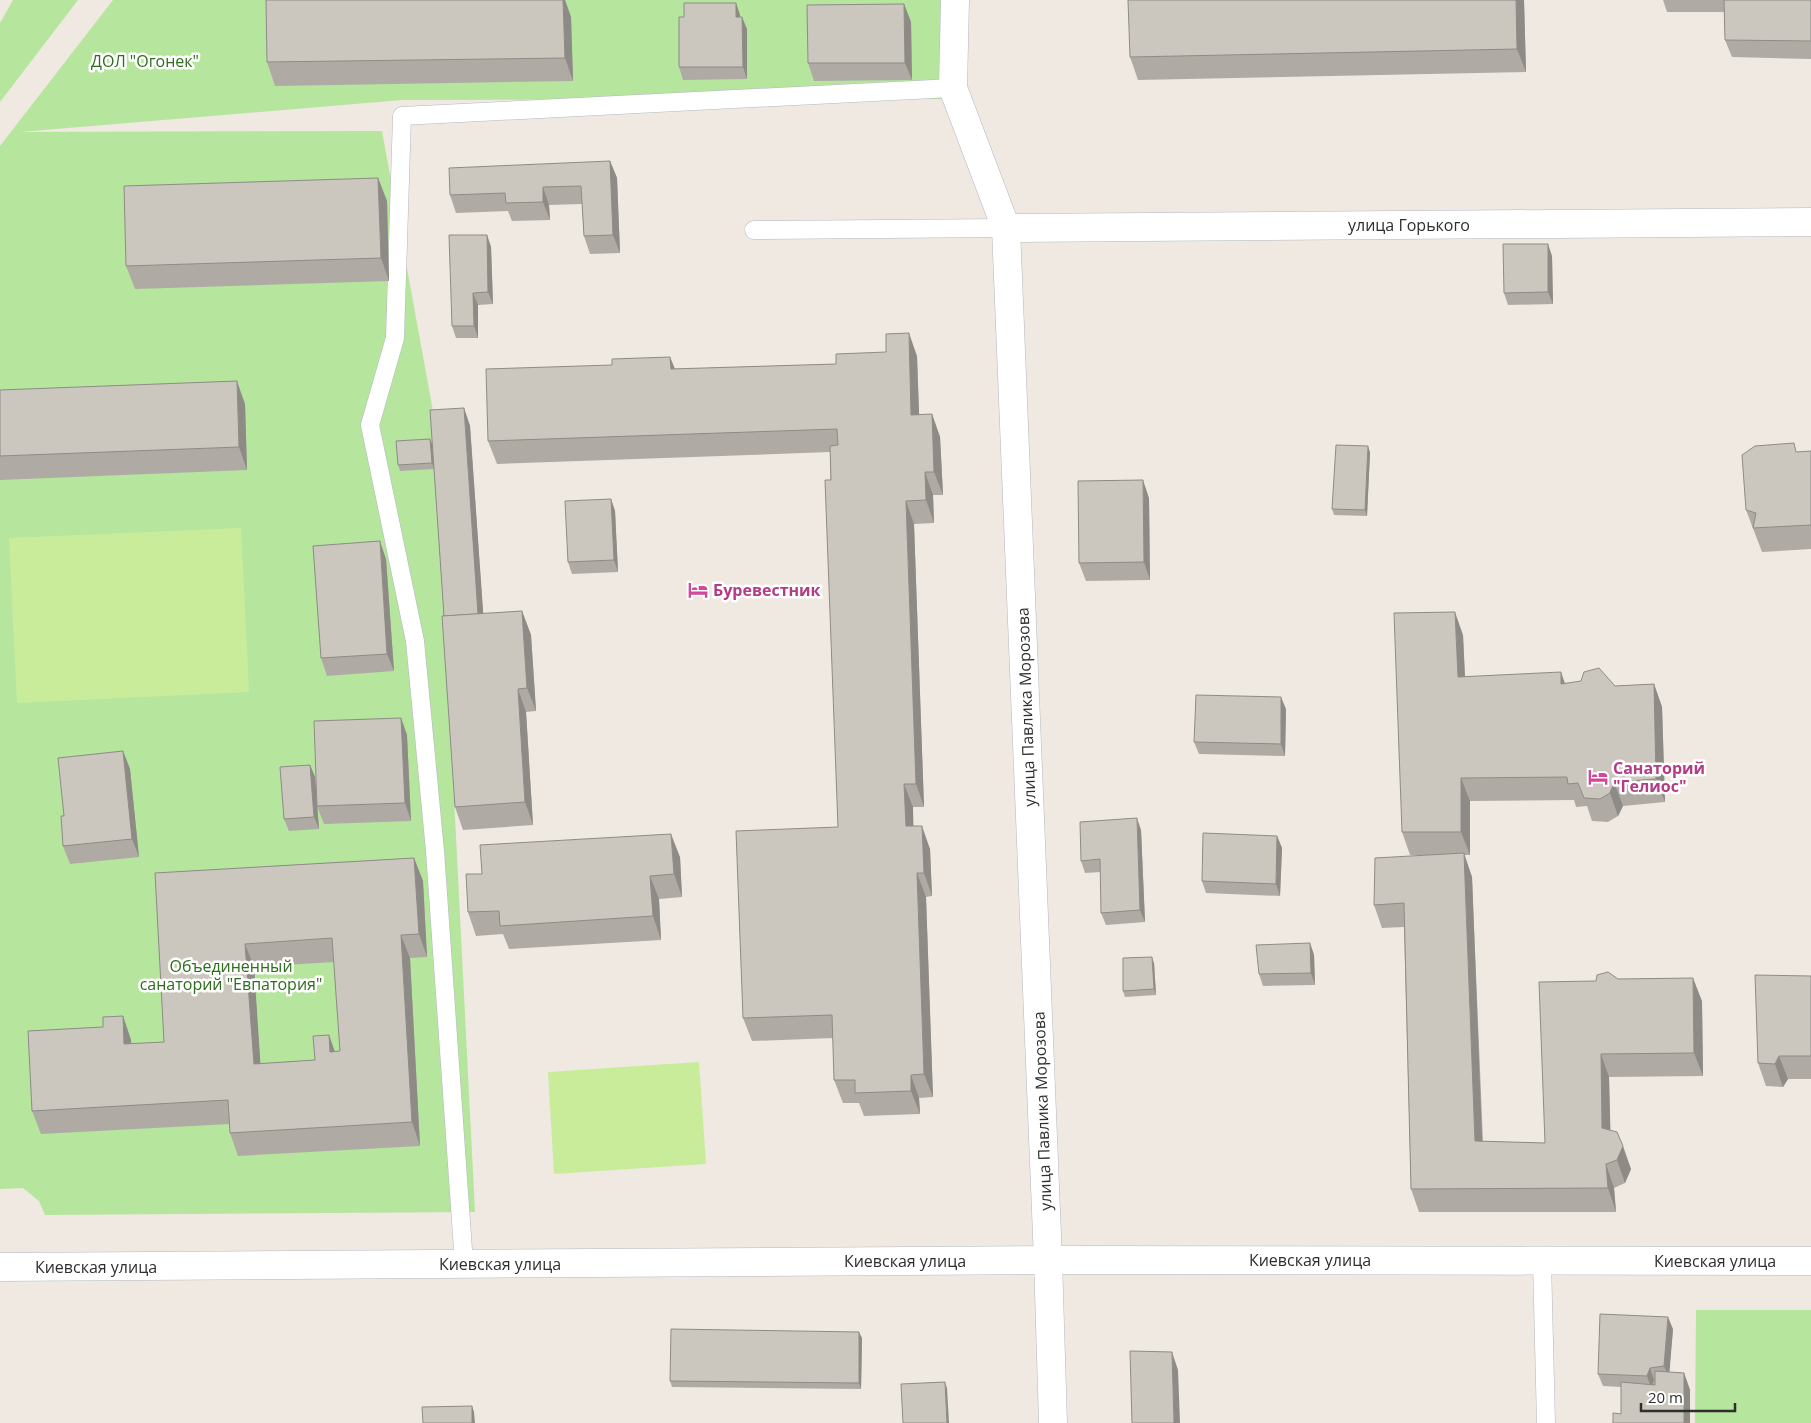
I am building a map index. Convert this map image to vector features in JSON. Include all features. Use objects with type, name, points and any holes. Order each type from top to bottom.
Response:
[{"type":"street","name":"улица Павлика Морозова","points":[[955,0],[953,88],[1006,228],[1053,1423]]},
{"type":"street","name":"улица Горького","points":[[1006,228],[1811,222]]},
{"type":"street","name":"Киевская улица","points":[[0,1267],[1048,1260],[1811,1261]]},
{"type":"lane","points":[[464,1264],[435,851],[415,640],[370,425],[395,338],[402,116],[953,88]]},
{"type":"lane","points":[[754,230],[1006,228]]},
{"type":"lane","points":[[1542,1261],[1546,1423]]},
{"type":"green space","points":[[13,0],[78,0],[0,102],[0,23]]},
{"type":"green space","name":"Объединенный санаторий \"Евпатория\"","points":[[113,0],[951,0],[955,99],[402,100],[20,132],[382,131],[435,422],[475,1212],[45,1215],[39,1201],[23,1188],[0,1189],[0,146]]},
{"type":"green space","points":[[241,528],[249,692],[17,703],[9,538]]},
{"type":"green space","points":[[699,1062],[706,1164],[554,1174],[548,1072]]},
{"type":"green space","points":[[1696,1310],[1811,1310],[1811,1423],[1695,1423]]},
{"type":"building","points":[[266,0],[563,0],[565,58],[267,62]]},
{"type":"building","points":[[1128,0],[1516,0],[1517,49],[1130,57]]},
{"type":"building","points":[[1724,0],[1811,0],[1811,41],[1725,40]]},
{"type":"building","points":[[684,3],[736,3],[736,17],[742,17],[743,67],[679,67],[679,17],[684,17]]},
{"type":"building","points":[[904,4],[905,63],[808,63],[807,5]]},
{"type":"building","points":[[610,161],[613,235],[584,236],[581,186],[543,187],[543,202],[506,203],[505,193],[450,195],[449,168]]},
{"type":"building","points":[[378,178],[381,258],[126,266],[124,186]]},
{"type":"building","points":[[449,235],[487,235],[488,292],[473,293],[474,326],[452,326]]},
{"type":"building","points":[[1503,244],[1548,244],[1548,292],[1504,293]]},
{"type":"building","points":[[909,333],[911,415],[932,414],[934,472],[925,472],[926,500],[906,501],[916,784],[904,784],[906,826],[922,826],[924,873],[917,873],[924,1074],[911,1075],[911,1091],[855,1093],[855,1080],[834,1080],[832,1015],[743,1018],[736,831],[838,827],[825,480],[831,480],[830,446],[838,445],[837,429],[488,441],[486,369],[612,365],[612,359],[670,357],[671,369],[836,364],[836,354],[886,352],[886,334]]},
{"type":"building","points":[[237,381],[239,447],[0,456],[0,390]]},
{"type":"building","points":[[464,408],[478,614],[444,616],[430,410]]},
{"type":"building","points":[[430,439],[432,463],[398,465],[396,441]]},
{"type":"building","points":[[1794,443],[1796,452],[1811,451],[1811,525],[1753,528],[1756,513],[1746,510],[1742,455],[1755,446]]},
{"type":"building","points":[[1336,445],[1368,446],[1365,510],[1332,509]]},
{"type":"building","points":[[1143,480],[1144,562],[1079,563],[1078,481]]},
{"type":"building","points":[[611,499],[614,560],[568,562],[565,501]]},
{"type":"building","points":[[380,541],[387,654],[321,658],[313,546]]},
{"type":"building","points":[[522,611],[527,688],[518,689],[525,802],[455,807],[442,616]]},
{"type":"building","points":[[1455,612],[1458,677],[1561,672],[1561,684],[1581,681],[1584,672],[1599,668],[1615,686],[1654,684],[1656,779],[1614,782],[1610,793],[1600,799],[1584,798],[1578,783],[1568,784],[1567,777],[1461,778],[1461,832],[1402,832],[1394,613]]},
{"type":"building","points":[[1196,695],[1281,697],[1281,744],[1194,742]]},
{"type":"building","points":[[401,718],[405,803],[317,806],[314,721]]},
{"type":"building","points":[[123,751],[132,839],[63,846],[61,816],[64,816],[58,758]]},
{"type":"building","points":[[310,765],[314,817],[284,819],[280,767]]},
{"type":"building","points":[[1137,818],[1140,910],[1101,913],[1100,859],[1081,861],[1080,822]]},
{"type":"building","points":[[1203,833],[1277,836],[1276,884],[1202,881]]},
{"type":"building","points":[[671,834],[674,874],[650,876],[653,916],[500,926],[499,911],[468,912],[466,874],[482,874],[480,845]]},
{"type":"building","points":[[1464,853],[1475,1141],[1545,1143],[1539,982],[1596,981],[1597,975],[1608,972],[1618,979],[1693,978],[1694,1053],[1601,1054],[1602,1128],[1617,1132],[1623,1146],[1617,1160],[1606,1164],[1608,1188],[1411,1189],[1404,903],[1374,905],[1375,858]]},
{"type":"building","points":[[414,858],[419,934],[401,935],[412,1122],[230,1133],[228,1100],[32,1111],[28,1031],[103,1027],[103,1017],[123,1016],[124,1044],[164,1042],[155,873]],"holes":[[[332,938],[340,1051],[330,1052],[329,1035],[313,1036],[315,1060],[254,1064],[245,944]]]},
{"type":"building","points":[[1310,943],[1311,973],[1259,974],[1256,945]]},
{"type":"building","points":[[1152,957],[1154,989],[1123,991],[1123,958]]},
{"type":"building","points":[[1755,975],[1811,976],[1811,1056],[1779,1056],[1775,1064],[1758,1063]]},
{"type":"building","points":[[1600,1314],[1668,1317],[1664,1366],[1650,1368],[1647,1376],[1598,1374]]},
{"type":"building","points":[[671,1329],[859,1332],[859,1383],[670,1381]]},
{"type":"building","points":[[1130,1351],[1172,1352],[1174,1423],[1132,1423]]},
{"type":"building","points":[[1655,1371],[1684,1373],[1684,1423],[1613,1423],[1613,1413],[1621,1414],[1621,1382],[1655,1385]]},
{"type":"building","points":[[945,1382],[947,1423],[903,1423],[901,1384]]},
{"type":"building","points":[[472,1406],[472,1423],[423,1423],[422,1407]]},
{"type":"place","name":"Буревестник","points":[[698,590]]},
{"type":"place","name":"Санаторий \"Гелиос\"","points":[[1598,777]]},
{"type":"park label","name":"ДОЛ \"Огонек\"","points":[[145,61]]}]
